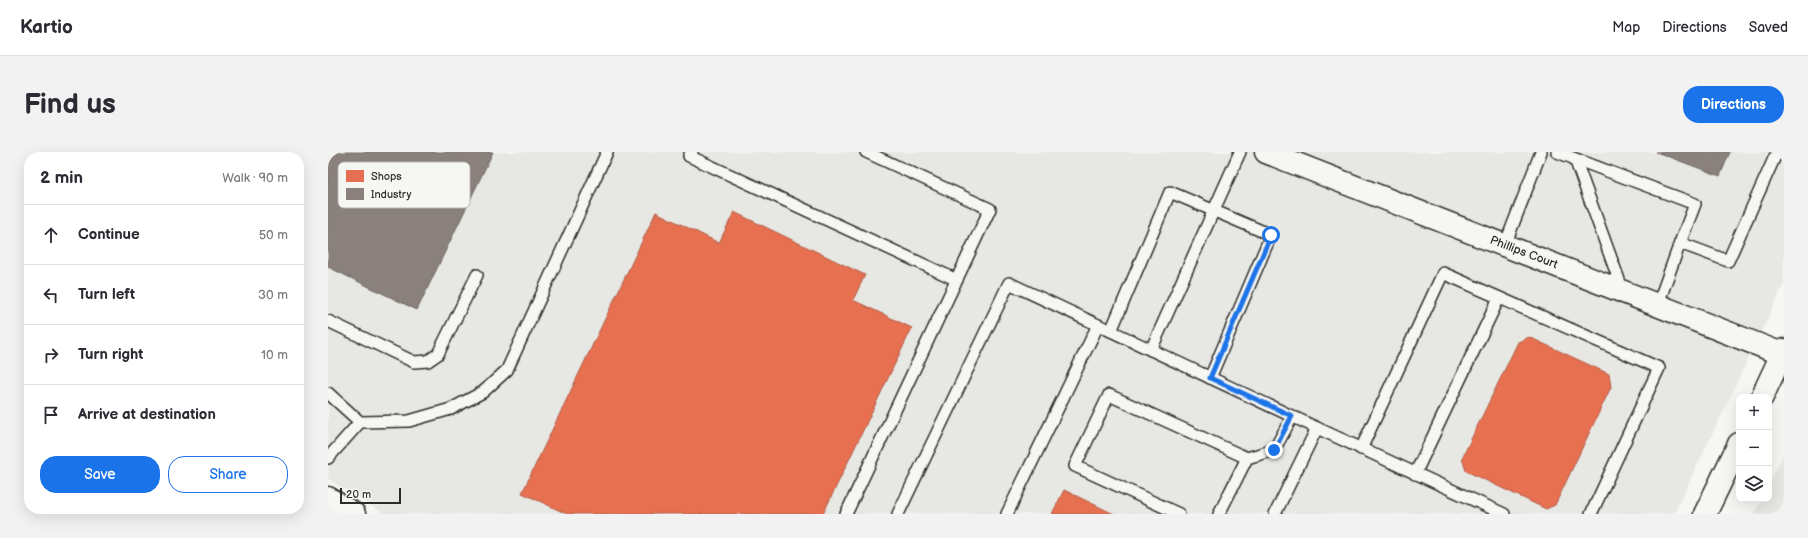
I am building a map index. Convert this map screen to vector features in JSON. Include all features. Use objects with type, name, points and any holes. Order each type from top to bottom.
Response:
[{"type":"street","name":"Phillips Court","points":[[1266,152],[1783,352]]},
{"type":"street","points":[[1763,394],[1783,352]]},
{"type":"street","points":[[1705,514],[1736,450]]},
{"type":"street","points":[[328,498],[354,514]]},
{"type":"lane","points":[[328,393],[360,422],[409,421],[451,409],[482,392],[507,370],[607,152]]},
{"type":"lane","points":[[692,152],[689,156],[957,280]]},
{"type":"lane","points":[[846,514],[990,209],[866,152]]},
{"type":"lane","points":[[1152,350],[1240,152]]},
{"type":"lane","points":[[1505,245],[1541,152]]},
{"type":"lane","points":[[1557,152],[1695,204],[1658,304]]},
{"type":"lane","points":[[1680,243],[1728,261],[1777,152]]},
{"type":"lane","points":[[1575,159],[1623,291]]},
{"type":"lane","points":[[1110,331],[1170,192],[1271,235],[1210,378]]},
{"type":"lane","points":[[1361,449],[1443,273],[1659,368],[1591,514]]},
{"type":"lane","points":[[328,321],[414,362],[428,361],[438,354],[477,275]]},
{"type":"lane","points":[[898,514],[1009,284],[1361,449],[1504,514]]},
{"type":"lane","points":[[1415,474],[1499,298]]},
{"type":"lane","points":[[1007,514],[1098,325]]},
{"type":"lane","points":[[1179,514],[1075,466],[1109,395],[1247,458],[1274,450],[1292,416]]},
{"type":"lane","points":[[328,458],[360,422]]},
{"type":"lane","points":[[1275,514],[1317,428]]},
{"type":"lane","points":[[1219,514],[1247,458]]},
{"type":"shaded area","points":[[328,152],[1784,152],[1784,284],[1674,514],[384,514],[328,479]]},
{"type":"shaded area","points":[[1784,453],[1784,514],[1754,514],[1760,502],[1772,502],[1772,478]]},
{"type":"building: Shops","points":[[656,212],[719,243],[734,212],[865,275],[853,300],[912,328],[823,514],[567,514],[522,493]]},
{"type":"building: Shops","points":[[1529,337],[1609,374],[1611,387],[1555,505],[1546,509],[1466,471],[1462,458],[1518,342]]},
{"type":"building: Shops","points":[[1064,490],[1114,514],[1052,514]]},
{"type":"building: Industry","points":[[328,152],[493,152],[470,200],[470,162],[338,162],[338,208],[466,208],[417,310],[328,267]]},
{"type":"building: Industry","points":[[1656,152],[1730,152],[1720,176]]},
{"type":"route","points":[[1271,235],[1210,378],[1292,416],[1274,450]]}]
